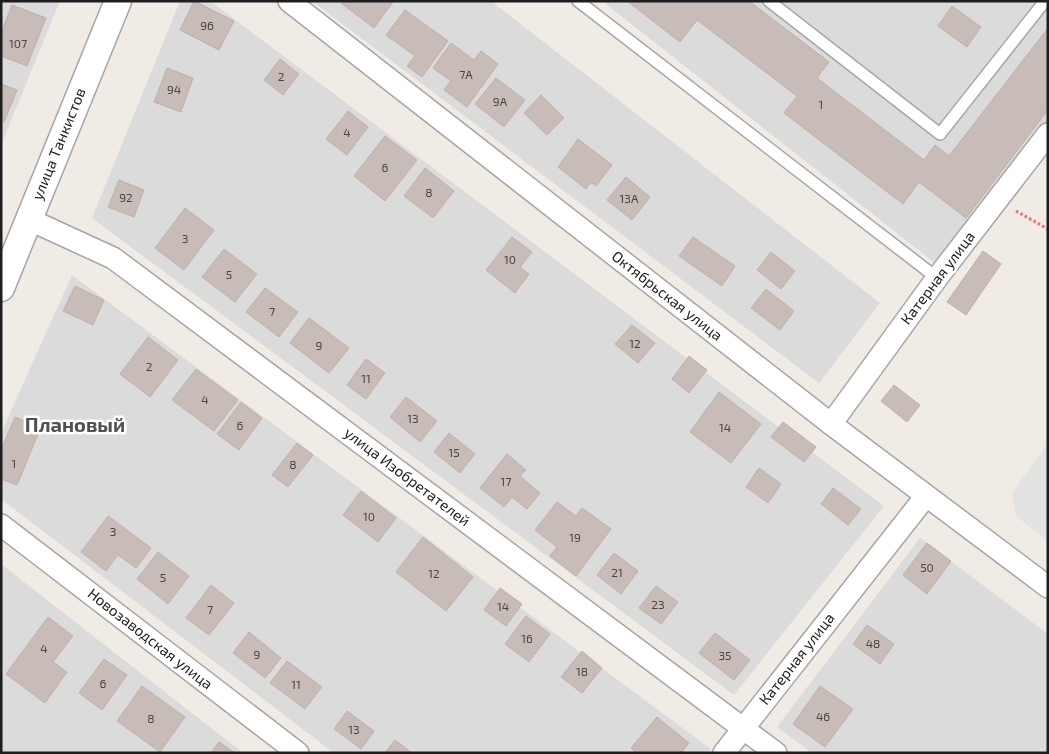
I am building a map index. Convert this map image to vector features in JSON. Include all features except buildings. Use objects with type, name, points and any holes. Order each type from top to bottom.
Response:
[{"type":"street","name":"улица Танкистов","points":[[1,288],[118,1]]},
{"type":"street","name":"Октябрьская улица","points":[[289,1],[831,424],[1048,587]]},
{"type":"street","name":"Катерная улица","points":[[831,424],[937,278],[1048,134]]},
{"type":"street","name":"улица Изобретателей","points":[[28,220],[113,258],[776,753]]},
{"type":"street","name":"Катерная улица","points":[[724,753],[926,496]]},
{"type":"street","name":"Новозаводская улица","points":[[1,525],[298,753]]},
{"type":"lane","points":[[578,1],[937,278]]},
{"type":"lane","points":[[770,1],[940,134],[1045,1]]},
{"type":"path","points":[[996,200],[1048,229]]},
{"type":"shaded area","points":[[1,1],[60,1],[1,145]]},
{"type":"shaded area","points":[[180,1],[210,1],[884,506],[734,695],[92,218]]},
{"type":"shaded area","points":[[312,1],[491,1],[880,303],[819,383]]},
{"type":"shaded area","points":[[602,1],[1048,1],[1048,121],[935,263]]},
{"type":"shaded area","points":[[72,275],[711,749],[708,753],[334,753],[1,499],[1,433]]},
{"type":"shaded area","points":[[1048,443],[1048,541],[1016,516],[1012,493]]},
{"type":"shaded area","points":[[920,538],[1048,634],[1048,753],[812,753],[777,727]]},
{"type":"shaded area","points":[[1,564],[243,753],[1,753]]},
{"type":"district","name":"Плановый","points":[[75,425]]}]
